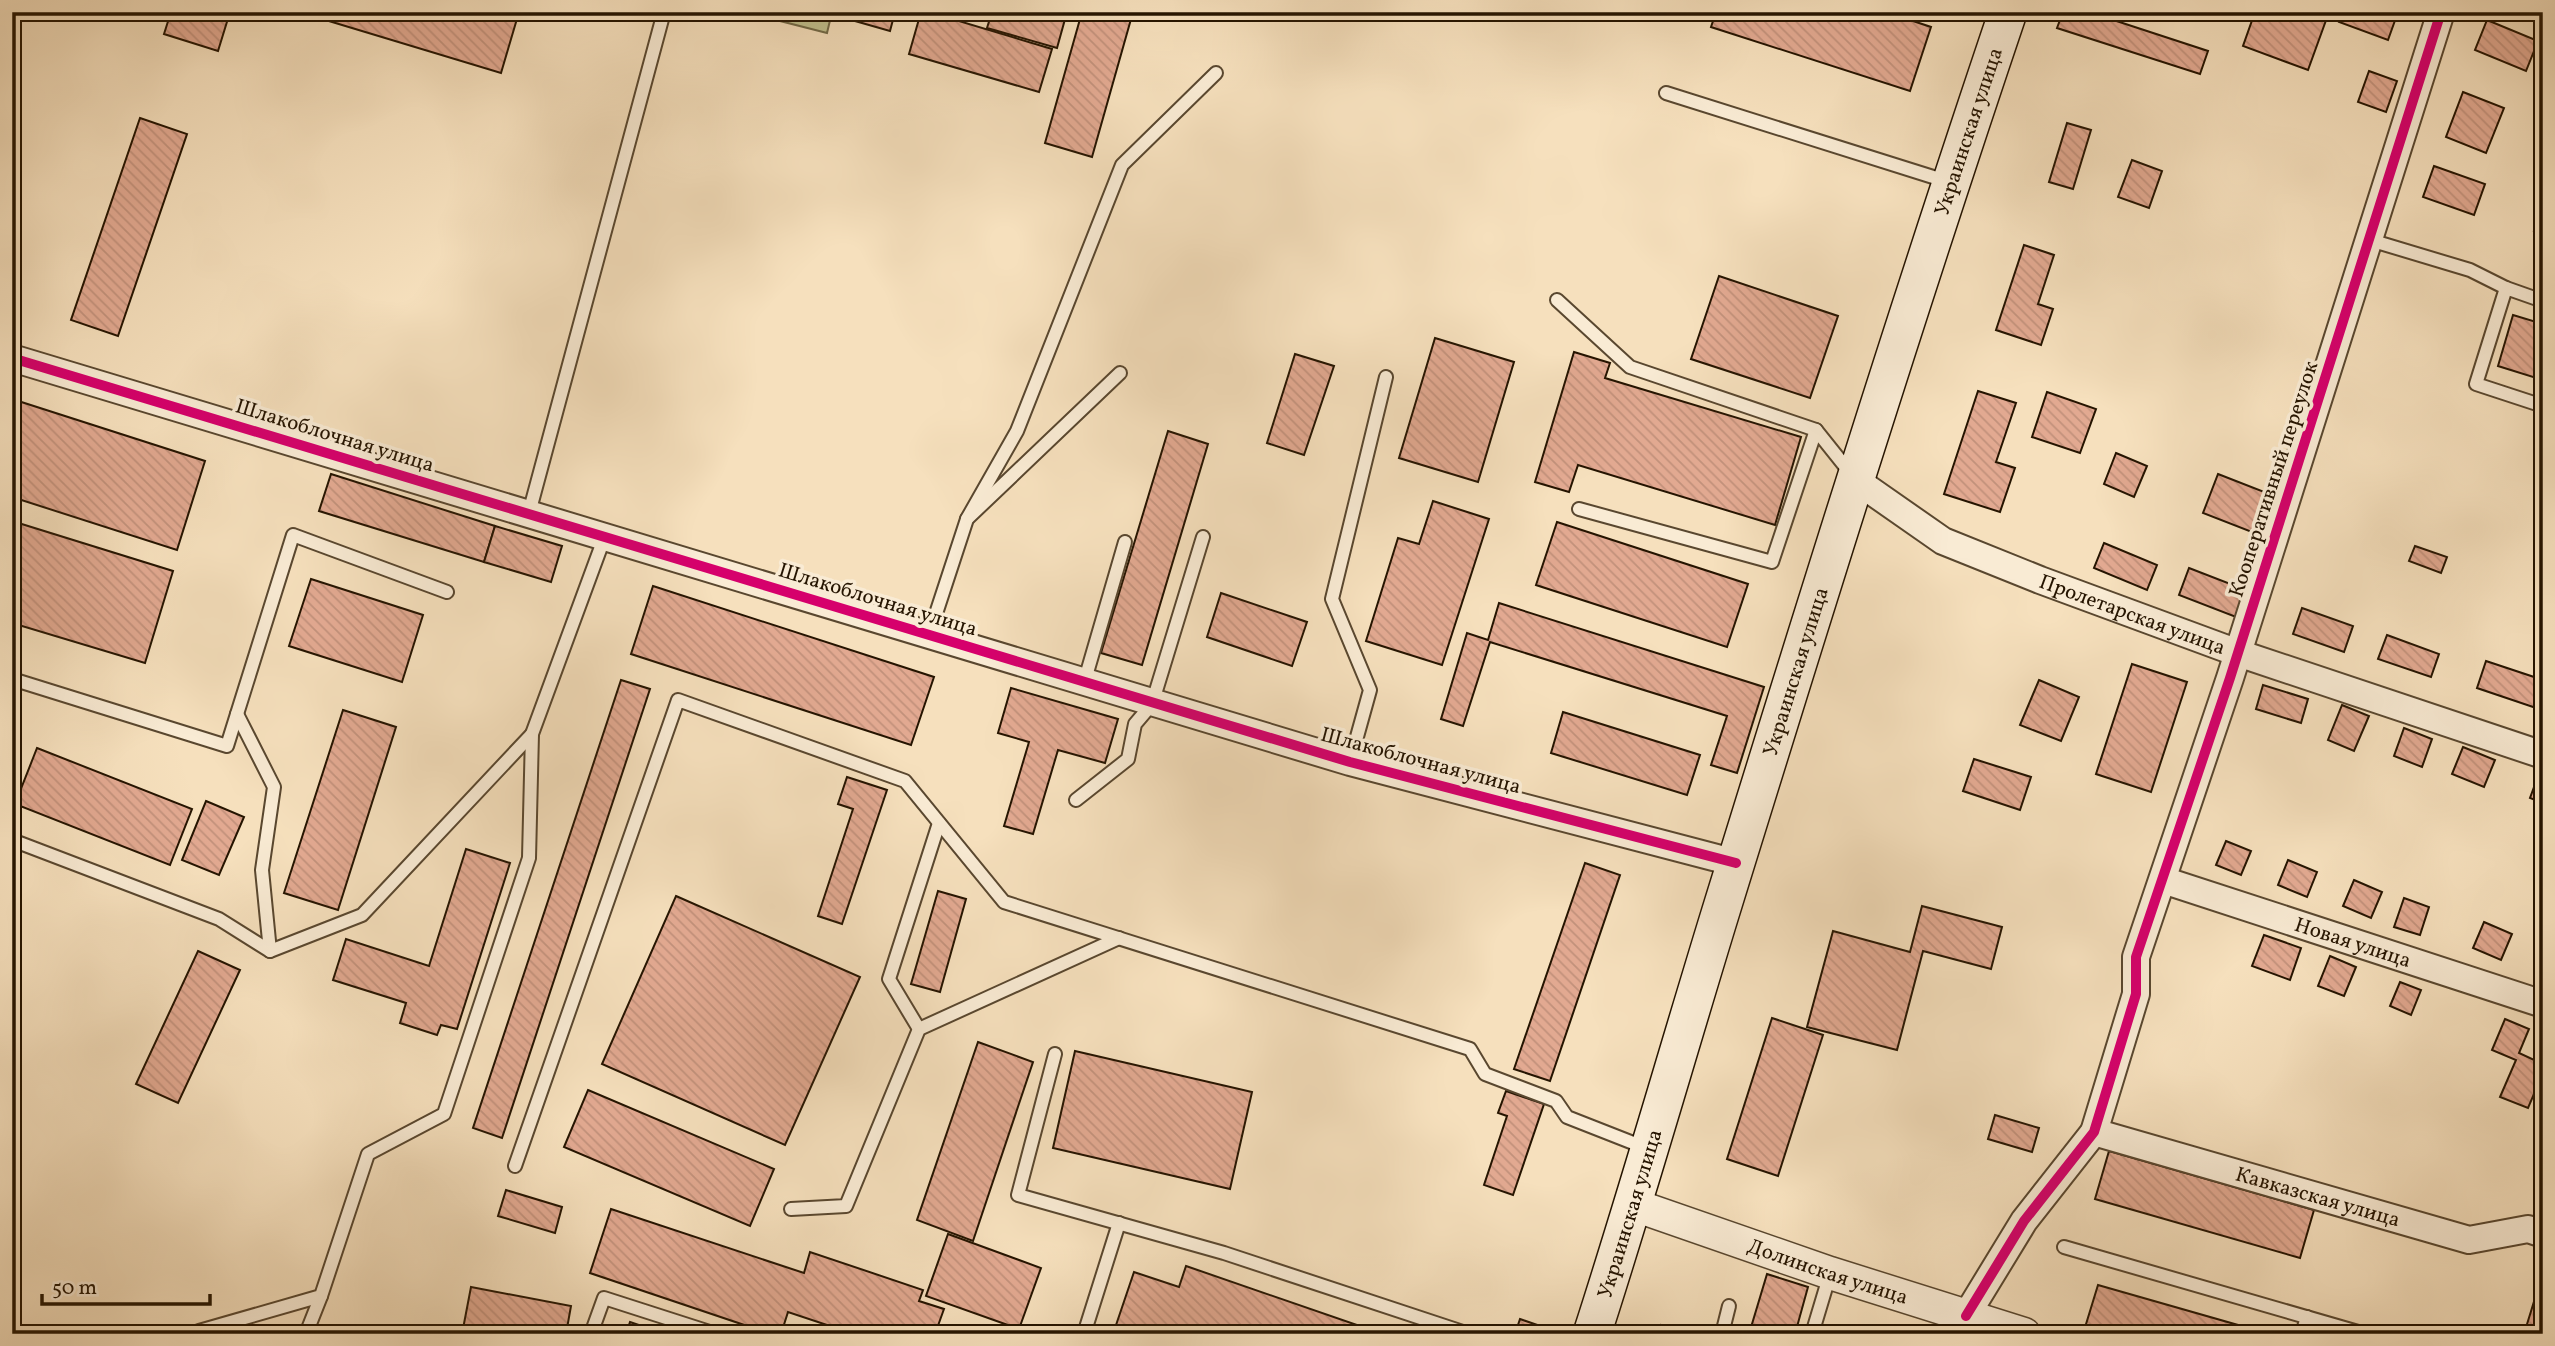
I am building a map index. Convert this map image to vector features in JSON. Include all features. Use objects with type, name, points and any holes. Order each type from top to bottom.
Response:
[{"type":"main road","name":"Украинская улица","points":[[1592,1334],[1634,1205],[1736,863],[1951,182],[2008,12]]},
{"type":"street","name":"Кооперативный переулок","points":[[2094,1132],[2136,994],[2136,957],[2238,653],[2441,12]]},
{"type":"street","name":"Шлакоблочная улица","points":[[12,358],[605,536],[1084,684],[1350,762],[1736,863]]},
{"type":"street","name":"Пролетарская улица","points":[[1857,481],[1943,541],[2040,580],[2238,653],[2543,755]]},
{"type":"street","name":"Новая улица","points":[[2163,880],[2543,1004]]},
{"type":"street","name":"Кавказская улица","points":[[2094,1132],[2469,1240],[2528,1229],[2543,1234]]},
{"type":"street","points":[[1966,1316],[2024,1221],[2094,1132]]},
{"type":"street","name":"Долинская улица","points":[[1634,1205],[1830,1273],[2024,1334]]},
{"type":"lane","points":[[529,513],[664,12]]},
{"type":"lane","points":[[929,635],[967,519],[1017,431],[1122,165],[1216,73]]},
{"type":"lane","points":[[1666,93],[1951,182]]},
{"type":"lane","points":[[2370,240],[2470,270],[2506,288],[2543,301]]},
{"type":"lane","points":[[2506,288],[2476,384],[2543,406]]},
{"type":"lane","points":[[1557,300],[1630,367],[1816,430],[1857,481]]},
{"type":"lane","points":[[967,519],[1119,373]]},
{"type":"lane","points":[[1350,762],[1370,691],[1332,599],[1386,377]]},
{"type":"lane","points":[[1579,509],[1772,562],[1816,430]]},
{"type":"lane","points":[[12,679],[227,746],[293,535],[447,592]]},
{"type":"lane","points":[[306,1334],[368,1154],[444,1114],[529,858],[531,734],[605,536]]},
{"type":"lane","points":[[1076,800],[1128,759],[1135,724],[1152,704],[1203,537]]},
{"type":"lane","points":[[1084,684],[1125,542]]},
{"type":"lane","points":[[515,1166],[678,700],[905,781],[1004,902],[1470,1049],[1485,1074],[1556,1101],[1567,1117],[1650,1150]]},
{"type":"lane","points":[[237,714],[274,787],[262,870],[270,951]]},
{"type":"lane","points":[[270,951],[362,915],[531,734]]},
{"type":"lane","points":[[919,1029],[889,979],[939,823]]},
{"type":"lane","points":[[12,840],[219,919],[270,951]]},
{"type":"lane","points":[[791,1209],[846,1206],[919,1029],[1119,938]]},
{"type":"lane","points":[[1055,1054],[1018,1195],[1224,1253],[1469,1334]]},
{"type":"lane","points":[[1084,1334],[1119,1223]]},
{"type":"lane","points":[[2064,1247],[2365,1334]]},
{"type":"lane","points":[[1812,1334],[1830,1273]]},
{"type":"lane","points":[[196,1334],[321,1296]]},
{"type":"lane","points":[[591,1334],[604,1298],[716,1334]]},
{"type":"lane","points":[[1722,1334],[1729,1306]]},
{"type":"lane","points":[[2302,1334],[2307,1317]]},
{"type":"green space","points":[[745,12],[832,12],[827,33]]},
{"type":"building","points":[[171,12],[230,12],[218,51],[164,34]]},
{"type":"building","points":[[299,12],[519,12],[501,73]]},
{"type":"building","points":[[850,12],[895,12],[890,31],[848,19]]},
{"type":"building","points":[[921,12],[929,12],[1052,49],[1039,92],[909,54]]},
{"type":"building","points":[[992,12],[1067,12],[1057,48],[987,28]]},
{"type":"building","points":[[1082,12],[1133,12],[1092,157],[1045,143]]},
{"type":"building","points":[[1716,12],[1886,12],[1931,27],[1910,91],[1711,27]]},
{"type":"building","points":[[2063,12],[2089,12],[2208,51],[2200,74],[2057,28]]},
{"type":"building","points":[[2255,12],[2329,12],[2308,70],[2243,46]]},
{"type":"building","points":[[2343,12],[2398,12],[2388,40],[2339,22]]},
{"type":"building","points":[[2487,20],[2538,41],[2526,71],[2475,50]]},
{"type":"building","points":[[2369,71],[2397,81],[2386,112],[2358,102]]},
{"type":"building","points":[[2463,92],[2504,108],[2486,153],[2446,137]]},
{"type":"building","points":[[140,118],[187,134],[118,336],[71,320]]},
{"type":"building","points":[[2067,123],[2091,130],[2073,189],[2049,182]]},
{"type":"building","points":[[2132,160],[2162,171],[2149,208],[2118,197]]},
{"type":"building","points":[[2434,166],[2485,184],[2474,215],[2423,197]]},
{"type":"building","points":[[2543,208],[2543,234],[2534,231]]},
{"type":"building","points":[[2024,245],[2054,255],[2038,304],[2053,309],[2041,345],[1996,330]]},
{"type":"building","points":[[1719,276],[1838,316],[1810,398],[1691,359]]},
{"type":"building","points":[[2513,315],[2543,324],[2543,380],[2498,366]]},
{"type":"building","points":[[1435,338],[1514,362],[1478,482],[1399,458]]},
{"type":"building","points":[[1574,352],[1610,363],[1605,378],[1801,437],[1775,525],[1578,465],[1569,492],[1535,482]]},
{"type":"building","points":[[1295,354],[1334,366],[1304,455],[1267,443]]},
{"type":"building","points":[[1978,391],[2016,403],[1996,462],[2015,468],[2000,512],[1944,494]]},
{"type":"building","points":[[2047,392],[2096,409],[2080,453],[2032,437]]},
{"type":"building","points":[[12,399],[205,461],[177,550],[12,497]]},
{"type":"building","points":[[1168,431],[1208,444],[1142,665],[1101,653]]},
{"type":"building","points":[[2116,453],[2147,466],[2134,497],[2104,484]]},
{"type":"building","points":[[331,474],[495,526],[484,562],[319,511]]},
{"type":"building","points":[[2218,474],[2272,495],[2257,534],[2203,513]]},
{"type":"building","points":[[1433,501],[1489,519],[1442,665],[1366,641],[1398,538],[1419,544]]},
{"type":"building","points":[[12,521],[173,571],[145,663],[12,623]]},
{"type":"building","points":[[1557,522],[1748,584],[1727,647],[1536,585]]},
{"type":"building","points":[[495,526],[562,546],[551,582],[484,562]]},
{"type":"building","points":[[2104,543],[2157,565],[2147,590],[2094,568]]},
{"type":"building","points":[[2415,546],[2447,557],[2441,573],[2409,561]]},
{"type":"building","points":[[2189,568],[2246,590],[2236,617],[2179,595]]},
{"type":"building","points":[[311,579],[423,615],[402,682],[289,646]]},
{"type":"building","points":[[653,586],[934,677],[911,745],[631,654]]},
{"type":"building","points":[[1221,593],[1307,622],[1292,666],[1207,637]]},
{"type":"building","points":[[1499,603],[1764,687],[1737,773],[1711,765],[1727,716],[1490,642],[1463,726],[1441,719],[1467,633],[1488,640]]},
{"type":"building","points":[[2302,608],[2353,626],[2344,652],[2293,634]]},
{"type":"building","points":[[2387,635],[2439,654],[2431,677],[2378,659]]},
{"type":"building","points":[[2486,661],[2543,680],[2543,699],[2539,709],[2477,688]]},
{"type":"building","points":[[2132,664],[2187,682],[2151,792],[2096,774]]},
{"type":"building","points":[[621,680],[650,689],[502,1138],[473,1128]]},
{"type":"building","points":[[2039,680],[2079,697],[2061,741],[2020,725]]},
{"type":"building","points":[[2263,685],[2308,699],[2301,723],[2256,709]]},
{"type":"building","points":[[1011,688],[1118,719],[1105,763],[1058,750],[1033,834],[1004,826],[1029,742],[998,733]]},
{"type":"building","points":[[2342,705],[2369,716],[2354,751],[2328,740]]},
{"type":"building","points":[[343,710],[396,727],[338,910],[284,893]]},
{"type":"building","points":[[1563,712],[1700,755],[1687,795],[1551,753]]},
{"type":"building","points":[[2404,728],[2432,739],[2422,767],[2394,756]]},
{"type":"building","points":[[2463,747],[2495,760],[2484,787],[2452,774]]},
{"type":"building","points":[[37,748],[192,809],[170,865],[15,804]]},
{"type":"building","points":[[1974,759],[2031,777],[2020,810],[1963,791]]},
{"type":"building","points":[[2540,771],[2543,772],[2543,803],[2530,798]]},
{"type":"building","points":[[847,777],[887,790],[842,924],[818,916],[853,809],[838,804]]},
{"type":"building","points":[[206,801],[244,817],[219,875],[182,860]]},
{"type":"building","points":[[2226,841],[2251,851],[2241,875],[2216,865]]},
{"type":"building","points":[[466,849],[510,863],[457,1029],[441,1025],[437,1035],[400,1023],[406,1003],[333,980],[346,939],[429,966]]},
{"type":"building","points":[[2288,860],[2317,872],[2307,897],[2278,885]]},
{"type":"building","points":[[1585,863],[1620,875],[1550,1081],[1514,1069]]},
{"type":"building","points":[[2354,880],[2382,892],[2371,918],[2343,906]]},
{"type":"building","points":[[938,891],[966,899],[940,992],[911,984]]},
{"type":"building","points":[[676,896],[860,977],[785,1145],[602,1064]]},
{"type":"building","points":[[2404,898],[2429,907],[2420,935],[2394,927]]},
{"type":"building","points":[[1922,906],[2002,927],[1991,969],[1923,951],[1897,1050],[1807,1027],[1833,931],[1910,952]]},
{"type":"building","points":[[2484,922],[2512,934],[2501,960],[2473,948]]},
{"type":"building","points":[[2264,935],[2301,948],[2290,980],[2252,966]]},
{"type":"building","points":[[198,951],[240,970],[178,1103],[136,1084]]},
{"type":"building","points":[[2330,956],[2356,967],[2344,996],[2318,986]]},
{"type":"building","points":[[2400,982],[2421,990],[2411,1015],[2390,1006]]},
{"type":"building","points":[[1772,1018],[1823,1035],[1778,1176],[1727,1159]]},
{"type":"building","points":[[2505,1019],[2529,1029],[2519,1053],[2543,1064],[2543,1073],[2528,1108],[2500,1097],[2516,1060],[2492,1050]]},
{"type":"building","points":[[978,1042],[1033,1062],[973,1241],[917,1220]]},
{"type":"building","points":[[1075,1051],[1252,1092],[1230,1189],[1053,1148]]},
{"type":"building","points":[[588,1090],[774,1169],[750,1226],[564,1147]]},
{"type":"building","points":[[1506,1091],[1544,1104],[1513,1195],[1484,1185],[1507,1116],[1498,1113]]},
{"type":"building","points":[[1995,1115],[2039,1128],[2032,1152],[1988,1139]]},
{"type":"building","points":[[2109,1151],[2314,1210],[2300,1258],[2095,1199]]},
{"type":"building","points":[[506,1190],[562,1207],[555,1233],[498,1216]]},
{"type":"building","points":[[611,1209],[804,1273],[810,1252],[923,1290],[919,1301],[944,1309],[935,1334],[854,1334],[788,1312],[781,1334],[771,1334],[590,1273]]},
{"type":"building","points":[[948,1234],[1041,1268],[1019,1329],[926,1296]]},
{"type":"building","points":[[1186,1266],[1383,1334],[1113,1334],[1134,1272],[1179,1287]]},
{"type":"building","points":[[1767,1274],[1808,1287],[1795,1334],[1749,1334]]},
{"type":"building","points":[[2540,1282],[2543,1283],[2543,1334],[2524,1334]]},
{"type":"building","points":[[2098,1285],[2252,1329],[2250,1334],[2083,1334]]},
{"type":"building","points":[[471,1287],[571,1306],[566,1334],[462,1334]]},
{"type":"building","points":[[1520,1319],[1546,1328],[1564,1334],[1515,1334]]},
{"type":"building","points":[[630,1322],[665,1334],[626,1334]]},
{"type":"building","points":[[1661,1325],[1687,1334],[1659,1334]]},
{"type":"cycle path","points":[[1966,1316],[2024,1221],[2094,1132],[2136,994],[2136,957],[2230,678],[2441,12]]},
{"type":"cycle path","points":[[12,358],[1350,762],[1736,863]]}]
